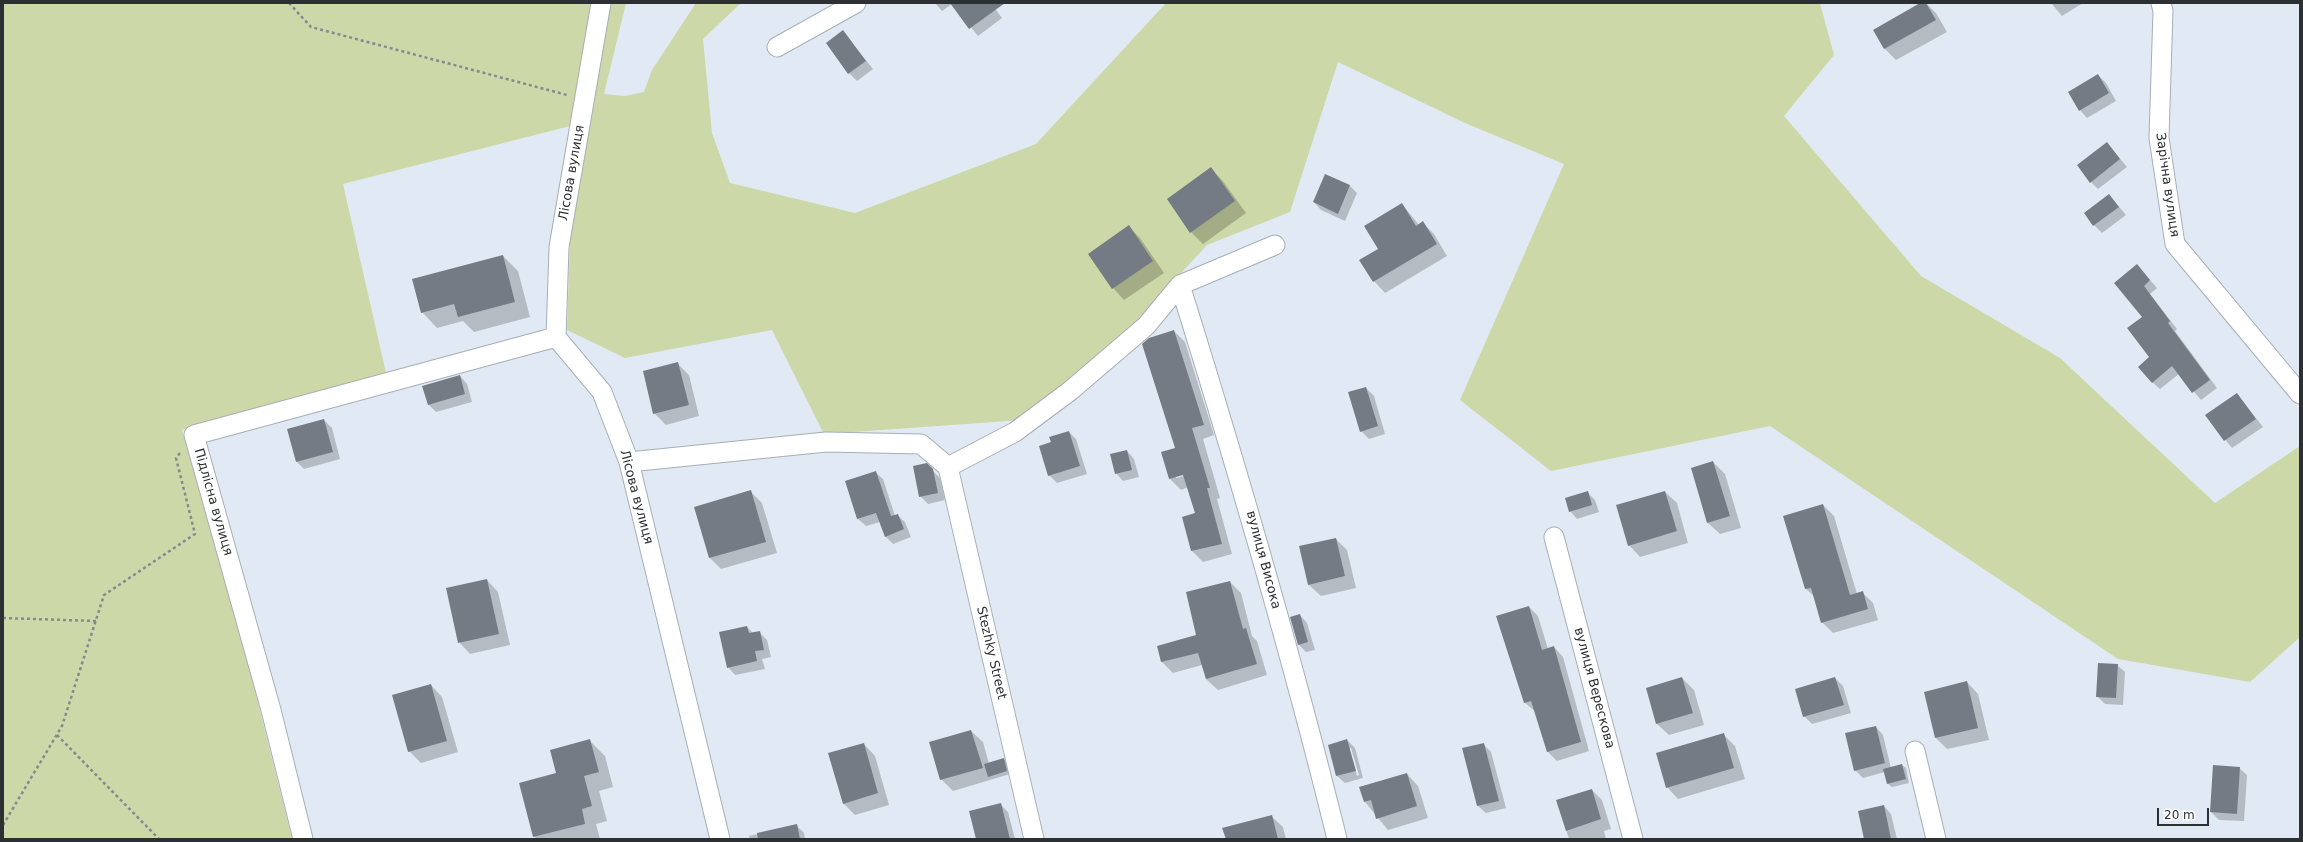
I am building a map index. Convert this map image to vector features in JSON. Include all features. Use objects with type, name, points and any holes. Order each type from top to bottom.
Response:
[{"type":"street","name":"Лісова вулиця","points":[[601,3],[559,247],[556,337],[602,392],[629,462],[720,839]]},
{"type":"street","points":[[777,47],[856,3]]},
{"type":"street","name":"Зарічна вулиця","points":[[2161,3],[2163,11],[2159,138],[2175,244],[2300,394]]},
{"type":"street","points":[[629,462],[826,442],[921,444],[948,468],[1015,432],[1070,391],[1146,326],[1180,285],[1275,245]]},
{"type":"street","name":"вулиця Висока","points":[[1180,285],[1247,501],[1314,747],[1337,839]]},
{"type":"street","name":"Підлісна вулиця","points":[[303,839],[271,710],[194,435],[556,337]]},
{"type":"street","name":"Stezhky Street","points":[[948,468],[1034,839]]},
{"type":"street","name":"вулиця Верескова","points":[[1554,537],[1633,839]]},
{"type":"street","points":[[1915,751],[1936,839]]},
{"type":"path","points":[[289,3],[311,27],[494,74],[585,100]]},
{"type":"path","points":[[3,824],[62,726],[104,596],[195,534],[176,458],[194,435]]},
{"type":"path","points":[[3,618],[96,621]]},
{"type":"path","points":[[57,735],[159,839]]},
{"type":"green space","points":[[3,3],[626,3],[604,94],[625,96],[644,92],[652,70],[696,3],[741,3],[703,39],[712,133],[730,183],[855,213],[1036,144],[1166,3],[1820,3],[1834,55],[1784,116],[1921,276],[2060,358],[2215,503],[2300,446],[2300,637],[2250,682],[2118,659],[1770,426],[1551,471],[1460,400],[1564,164],[1465,123],[1338,62],[1290,212],[1207,245],[1108,352],[1022,420],[824,434],[772,330],[625,358],[567,330],[574,125],[343,184],[386,373],[182,430],[240,631],[292,839],[3,839]]},
{"type":"building","points":[[950,3],[1005,3],[969,29]]},
{"type":"building","points":[[1920,3],[1926,3],[1936,20],[1884,49],[1873,30]]},
{"type":"building","points":[[843,30],[866,61],[848,74],[826,43]]},
{"type":"building","points":[[2098,74],[2109,93],[2079,111],[2068,92]]},
{"type":"building","points":[[2107,142],[2120,159],[2090,183],[2077,165]]},
{"type":"building","points":[[1211,167],[1235,201],[1190,233],[1167,199]]},
{"type":"building","points":[[1325,174],[1350,185],[1338,214],[1313,202]]},
{"type":"building","points":[[2109,194],[2119,207],[2093,226],[2084,213]]},
{"type":"building","points":[[1402,203],[1416,226],[1423,221],[1437,244],[1373,282],[1359,260],[1378,249],[1364,226]]},
{"type":"building","points":[[1129,225],[1153,261],[1112,289],[1088,254]]},
{"type":"building","points":[[503,255],[515,302],[458,317],[454,304],[421,313],[412,279]]},
{"type":"building","points":[[2137,264],[2150,280],[2144,286],[2170,321],[2168,323],[2210,380],[2192,393],[2172,366],[2152,383],[2138,367],[2149,357],[2127,328],[2142,317],[2114,283]]},
{"type":"building","points":[[1174,330],[1204,425],[1192,428],[1210,488],[1207,488],[1222,544],[1191,551],[1182,517],[1195,513],[1183,475],[1169,479],[1161,452],[1175,448],[1142,344],[1149,338]]},
{"type":"building","points":[[678,362],[689,405],[653,414],[643,371]]},
{"type":"building","points":[[460,375],[465,394],[428,405],[422,386]]},
{"type":"building","points":[[1366,387],[1378,426],[1360,432],[1348,392]]},
{"type":"building","points":[[2237,393],[2256,419],[2224,441],[2205,415]]},
{"type":"building","points":[[324,419],[333,452],[296,462],[287,429]]},
{"type":"building","points":[[1069,431],[1080,466],[1048,476],[1039,446],[1051,442],[1049,437]]},
{"type":"building","points":[[1127,450],[1132,470],[1115,474],[1110,454]]},
{"type":"building","points":[[1713,461],[1730,516],[1707,523],[1691,468]]},
{"type":"building","points":[[927,463],[933,469],[938,493],[919,497],[913,466]]},
{"type":"building","points":[[876,471],[891,516],[898,514],[904,529],[885,537],[876,513],[857,519],[845,481]]},
{"type":"building","points":[[751,490],[766,542],[709,558],[694,507]]},
{"type":"building","points":[[1588,491],[1592,505],[1569,512],[1565,498]]},
{"type":"building","points":[[1665,491],[1677,531],[1628,546],[1616,505]]},
{"type":"building","points":[[1823,504],[1850,595],[1863,591],[1868,609],[1821,623],[1811,588],[1805,589],[1783,516]]},
{"type":"building","points":[[1336,538],[1345,576],[1308,585],[1299,546]]},
{"type":"building","points":[[487,579],[499,634],[458,643],[446,588]]},
{"type":"building","points":[[1230,581],[1243,629],[1246,628],[1257,664],[1206,679],[1198,653],[1161,662],[1157,646],[1196,635],[1186,592]]},
{"type":"building","points":[[1529,606],[1542,650],[1554,646],[1581,742],[1547,752],[1531,701],[1524,703],[1496,616]]},
{"type":"building","points":[[1300,614],[1308,642],[1298,645],[1290,617]]},
{"type":"building","points":[[747,626],[749,633],[760,631],[764,650],[755,651],[757,661],[727,668],[719,632]]},
{"type":"building","points":[[2098,663],[2118,664],[2116,698],[2096,697]]},
{"type":"building","points":[[1682,677],[1693,713],[1656,724],[1646,688]]},
{"type":"building","points":[[1835,677],[1844,705],[1803,717],[1795,689]]},
{"type":"building","points":[[1967,681],[1978,728],[1935,738],[1924,692]]},
{"type":"building","points":[[431,684],[447,741],[408,752],[392,695]]},
{"type":"building","points":[[1876,726],[1885,763],[1854,771],[1845,733]]},
{"type":"building","points":[[971,730],[983,768],[940,780],[929,742]]},
{"type":"building","points":[[1724,733],[1734,768],[1666,788],[1656,753]]},
{"type":"building","points":[[590,739],[599,772],[584,776],[592,806],[582,809],[585,824],[533,837],[519,783],[556,773],[550,750]]},
{"type":"building","points":[[1347,739],[1356,771],[1336,776],[1328,745]]},
{"type":"building","points":[[864,743],[878,793],[843,804],[828,753]]},
{"type":"building","points":[[1484,743],[1499,801],[1477,806],[1462,748]]},
{"type":"building","points":[[1004,758],[1007,771],[988,777],[984,764]]},
{"type":"building","points":[[1902,764],[1906,779],[1887,784],[1883,769]]},
{"type":"building","points":[[2213,765],[2240,767],[2237,814],[2210,812]]},
{"type":"building","points":[[1407,773],[1417,806],[1376,819],[1371,800],[1364,802],[1359,787]]},
{"type":"building","points":[[1592,789],[1601,819],[1566,831],[1556,800]]},
{"type":"building","points":[[1001,803],[1010,839],[976,839],[969,811]]},
{"type":"building","points":[[1884,805],[1891,839],[1864,839],[1858,811]]},
{"type":"building","points":[[1272,815],[1278,839],[1226,839],[1222,828]]},
{"type":"building","points":[[797,824],[800,839],[758,839],[757,833]]}]
